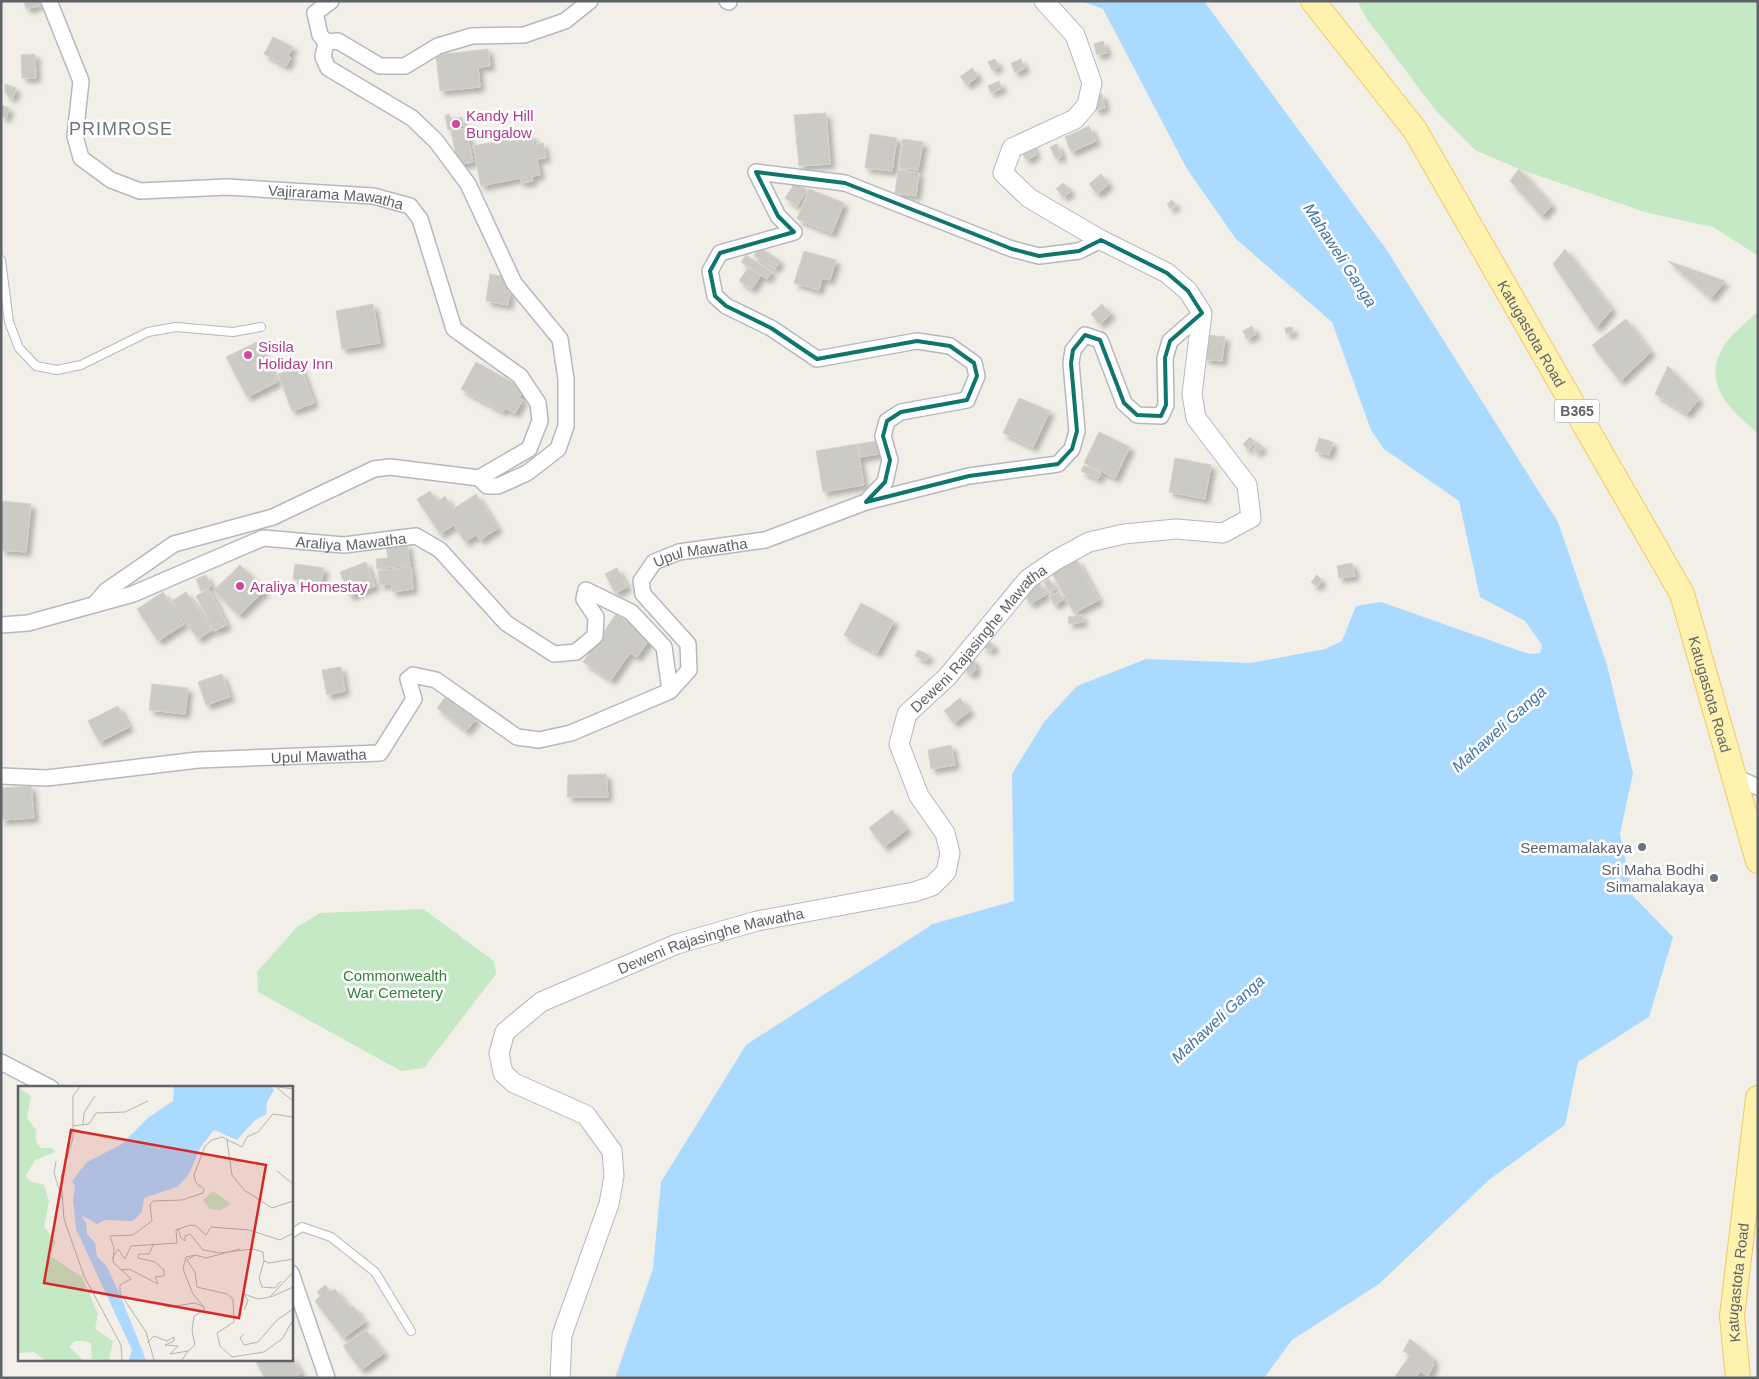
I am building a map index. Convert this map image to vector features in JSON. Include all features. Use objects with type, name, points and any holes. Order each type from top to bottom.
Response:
[{"type":"main road","name":"Katugastota Road","points":[[1313,1],[1415,130],[1682,594],[1758,861]]},
{"type":"main road","name":"Katugastota Road","points":[[1738,1378],[1732,1316],[1758,1098]]},
{"type":"street","name":"Vajirarama Mawatha","points":[[48,1],[81,81],[76,136],[81,158],[111,180],[140,191],[237,187],[373,196],[410,206],[420,219],[454,329],[520,376],[538,403],[540,421],[529,449],[479,478]]},
{"type":"street","points":[[326,42],[320,35],[315,13],[330,1]]},
{"type":"street","points":[[326,42],[338,41],[380,66],[405,66],[438,46],[472,36],[524,35],[566,21],[590,1]]},
{"type":"street","points":[[1044,1],[1075,35],[1092,83],[1087,105],[1075,119],[1012,148],[1003,173],[1029,198],[1101,240],[1166,273],[1188,291],[1202,313]]},
{"type":"street","points":[[94,605],[106,591],[174,544],[273,517],[374,470],[390,467],[479,478],[487,486],[498,486],[527,473],[558,449],[566,426],[566,379],[560,339],[514,283],[468,184],[436,141],[412,118],[328,68],[323,57],[326,42]]},
{"type":"street","points":[[866,502],[885,482],[890,460],[883,436],[887,421],[901,412],[967,400],[977,376],[974,363],[950,346],[917,341],[817,359],[771,328],[726,306],[715,296],[710,271],[720,253],[794,232],[778,216],[756,172],[845,183],[1012,250],[1038,256],[1078,251],[1101,240]]},
{"type":"street","name":"Upul Mawatha","points":[[1,776],[47,778],[198,760],[380,753],[414,699],[408,679],[413,675],[436,680],[517,737],[539,740],[571,734],[670,691],[689,670],[688,644],[643,594],[641,581],[654,562],[679,552],[765,540],[866,502],[969,476],[1058,464],[1072,449],[1077,432],[1070,363],[1073,350],[1085,335],[1100,340],[1124,403],[1137,415],[1161,416],[1166,405],[1165,358],[1170,342],[1202,313]]},
{"type":"street","name":"Deweni Rajasinghe Mawatha","points":[[560,1378],[562,1335],[609,1204],[614,1176],[612,1151],[586,1116],[514,1083],[503,1073],[499,1053],[504,1032],[541,1002],[677,944],[757,921],[914,892],[932,886],[946,872],[950,853],[945,833],[919,796],[899,744],[906,714],[946,677],[1028,579],[1056,560],[1089,542],[1124,534],[1176,529],[1223,534],[1250,518],[1247,485],[1196,418],[1192,394],[1202,313]]},
{"type":"street","name":"Araliya Mawatha","points":[[1,625],[28,623],[133,594],[262,538],[344,545],[416,536],[440,550],[506,623],[554,654],[576,652],[594,636],[596,617],[584,599],[586,590],[631,612],[664,647],[670,691]]},
{"type":"street","points":[[1735,777],[1758,787]]},
{"type":"street","points":[[1,1062],[48,1086]]},
{"type":"street","points":[[292,1277],[327,1378]]},
{"type":"lane","points":[[1,260],[9,322],[19,348],[36,366],[57,370],[81,365],[148,332],[157,330],[176,327],[233,332],[261,326]]},
{"type":"lane","points":[[292,1233],[302,1227],[331,1237],[375,1272],[411,1331]]},
{"type":"highlighted area","points":[[756,172],[845,183],[1012,249],[1039,256],[1079,251],[1101,240],[1167,273],[1188,291],[1202,313],[1170,341],[1165,358],[1166,405],[1161,416],[1137,415],[1124,403],[1100,340],[1085,335],[1073,350],[1071,363],[1077,431],[1072,449],[1058,464],[969,476],[866,502],[885,482],[890,460],[883,436],[887,421],[901,412],[967,400],[977,376],[974,363],[950,346],[917,341],[817,359],[771,328],[726,306],[715,296],[710,271],[720,253],[794,232],[778,216]]},
{"type":"green space","points":[[1357,1],[1758,1],[1758,258],[1757,255],[1713,227],[1648,213],[1519,169],[1475,150],[1436,111],[1367,19]]},
{"type":"green space","points":[[1758,312],[1758,433],[1736,413],[1720,391],[1716,379],[1716,366],[1720,353],[1729,339]]},
{"type":"green space","name":"Commonwealth War Cemetery","points":[[423,909],[494,961],[496,974],[424,1068],[401,1071],[258,992],[257,972],[297,927],[320,913]]},
{"type":"water","name":"Mahaweli Ganga","points":[[1081,1],[1204,1],[1386,249],[1558,522],[1607,665],[1633,773],[1620,834],[1633,896],[1673,937],[1649,1017],[1578,1062],[1565,1125],[1490,1179],[1379,1284],[1292,1340],[1264,1378],[615,1378],[653,1269],[661,1182],[746,1045],[933,924],[1014,901],[1012,774],[1044,722],[1077,686],[1146,659],[1251,663],[1325,649],[1342,641],[1356,606],[1381,602],[1529,654],[1540,653],[1542,645],[1525,621],[1480,597],[1459,501],[1384,449],[1371,430],[1332,322],[1236,239],[1187,169],[1103,9]]},
{"type":"building","points":[[24,1],[39,1],[40,5],[26,9]]},
{"type":"building","points":[[273,37],[293,47],[288,56],[291,58],[286,66],[264,54]]},
{"type":"building","points":[[1103,41],[1107,53],[1097,55],[1094,44]]},
{"type":"building","points":[[488,49],[490,66],[478,67],[480,87],[440,91],[436,55]]},
{"type":"building","points":[[35,54],[36,78],[22,78],[21,55]]},
{"type":"building","points":[[995,59],[999,67],[992,70],[988,62]]},
{"type":"building","points":[[1021,59],[1025,68],[1015,73],[1011,63]]},
{"type":"building","points":[[972,68],[978,76],[967,85],[960,77]]},
{"type":"building","points":[[999,81],[1002,88],[991,93],[988,86]]},
{"type":"building","points":[[5,84],[16,88],[13,98],[9,97],[5,92]]},
{"type":"building","points":[[1102,94],[1105,108],[1095,110],[1092,96]]},
{"type":"building","points":[[1,105],[9,108],[6,118],[1,116]]},
{"type":"building","points":[[826,113],[830,164],[799,166],[794,115]]},
{"type":"building","points":[[449,114],[451,119],[462,117],[464,126],[448,130],[445,116]]},
{"type":"building","points":[[1089,126],[1096,141],[1071,152],[1065,137]]},
{"type":"building","points":[[466,128],[473,162],[458,165],[451,131]]},
{"type":"building","points":[[870,134],[897,138],[892,171],[865,168]]},
{"type":"building","points":[[532,135],[534,145],[543,143],[546,158],[537,159],[540,175],[532,176],[533,181],[521,183],[520,178],[481,186],[473,146]]},
{"type":"building","points":[[903,139],[923,142],[918,170],[899,168]]},
{"type":"building","points":[[1031,142],[1036,155],[1026,160],[1020,147]]},
{"type":"building","points":[[1057,144],[1062,156],[1056,159],[1050,147]]},
{"type":"building","points":[[1519,169],[1552,205],[1542,216],[1510,181]]},
{"type":"building","points":[[898,170],[919,173],[916,196],[895,193]]},
{"type":"building","points":[[1101,174],[1109,184],[1097,194],[1089,184]]},
{"type":"building","points":[[795,183],[807,190],[797,206],[785,198]]},
{"type":"building","points":[[1063,183],[1071,191],[1064,197],[1056,189]]},
{"type":"building","points":[[809,189],[844,203],[832,233],[797,219]]},
{"type":"building","points":[[1172,200],[1176,205],[1170,209],[1167,204]]},
{"type":"building","points":[[759,247],[780,261],[775,269],[754,256]]},
{"type":"building","points":[[1565,249],[1612,309],[1596,328],[1553,264]]},
{"type":"building","points":[[804,251],[836,260],[830,280],[822,278],[819,290],[794,283]]},
{"type":"building","points":[[746,255],[772,272],[767,279],[741,262]]},
{"type":"building","points":[[1668,261],[1725,281],[1711,298]]},
{"type":"building","points":[[748,268],[761,275],[752,289],[739,281]]},
{"type":"building","points":[[490,274],[507,277],[505,290],[510,291],[508,305],[486,301]]},
{"type":"building","points":[[373,304],[380,343],[342,349],[336,311]]},
{"type":"building","points":[[1102,304],[1111,314],[1100,324],[1091,314]]},
{"type":"building","points":[[1626,319],[1651,352],[1620,381],[1592,345]]},
{"type":"building","points":[[1252,326],[1256,334],[1247,339],[1243,331]]},
{"type":"building","points":[[1292,327],[1293,333],[1286,334],[1285,328]]},
{"type":"building","points":[[1207,335],[1225,337],[1222,361],[1204,359]]},
{"type":"building","points":[[257,342],[277,382],[247,397],[226,357]]},
{"type":"building","points":[[476,362],[524,389],[519,398],[523,400],[515,413],[505,408],[503,412],[461,389]]},
{"type":"building","points":[[300,366],[314,403],[292,411],[278,374]]},
{"type":"building","points":[[1668,366],[1699,399],[1687,414],[1655,394]]},
{"type":"building","points":[[1019,398],[1050,411],[1033,447],[1003,433]]},
{"type":"building","points":[[1099,432],[1130,447],[1115,478],[1084,463]]},
{"type":"building","points":[[1250,437],[1255,442],[1248,450],[1243,444]]},
{"type":"building","points":[[1319,438],[1333,442],[1329,455],[1315,451]]},
{"type":"building","points":[[876,441],[879,454],[860,457],[858,444]]},
{"type":"building","points":[[1258,443],[1263,447],[1257,453],[1253,450]]},
{"type":"building","points":[[857,444],[864,485],[823,492],[816,451]]},
{"type":"building","points":[[1175,458],[1211,465],[1205,499],[1169,492]]},
{"type":"building","points":[[1084,465],[1101,473],[1098,479],[1081,471]]},
{"type":"building","points":[[430,491],[437,502],[445,496],[453,509],[476,494],[498,528],[480,540],[476,535],[465,542],[454,525],[440,534],[417,499]]},
{"type":"building","points":[[1,501],[31,504],[26,552],[1,550]]},
{"type":"building","points":[[407,544],[410,565],[377,569],[376,559],[388,558],[386,546]]},
{"type":"building","points":[[1077,560],[1099,600],[1074,613],[1052,573]]},
{"type":"building","points":[[366,562],[375,586],[349,596],[340,572]]},
{"type":"building","points":[[1352,563],[1355,576],[1339,578],[1337,566]]},
{"type":"building","points":[[295,564],[324,568],[321,583],[293,579]]},
{"type":"building","points":[[240,565],[265,590],[239,615],[214,590]]},
{"type":"building","points":[[411,567],[413,589],[392,592],[392,584],[380,585],[378,571]]},
{"type":"building","points":[[617,568],[627,587],[615,593],[605,574]]},
{"type":"building","points":[[206,575],[211,586],[201,591],[196,579]]},
{"type":"building","points":[[1317,575],[1322,580],[1317,587],[1311,582]]},
{"type":"building","points":[[1049,579],[1055,589],[1049,592],[1044,582]]},
{"type":"building","points":[[1038,581],[1046,595],[1030,604],[1022,589]]},
{"type":"building","points":[[209,589],[227,625],[214,631],[196,596]]},
{"type":"building","points":[[163,592],[184,624],[158,641],[137,609]]},
{"type":"building","points":[[186,592],[212,630],[198,639],[172,601]]},
{"type":"building","points":[[1059,592],[1063,600],[1054,605],[1050,596]]},
{"type":"building","points":[[861,603],[894,621],[877,653],[844,635]]},
{"type":"building","points":[[616,614],[651,637],[637,657],[630,653],[611,680],[583,662]]},
{"type":"building","points":[[1082,615],[1083,622],[1069,624],[1068,617]]},
{"type":"building","points":[[986,640],[994,645],[991,651],[982,646]]},
{"type":"building","points":[[918,650],[929,655],[926,661],[915,656]]},
{"type":"building","points":[[969,657],[976,663],[974,666],[977,669],[971,675],[961,666]]},
{"type":"building","points":[[341,667],[345,691],[327,695],[322,670]]},
{"type":"building","points":[[222,674],[230,697],[206,705],[198,682]]},
{"type":"building","points":[[152,684],[188,688],[185,714],[149,710]]},
{"type":"building","points":[[446,696],[476,719],[466,731],[437,708]]},
{"type":"building","points":[[960,698],[970,711],[954,723],[944,711]]},
{"type":"building","points":[[118,706],[129,727],[99,742],[88,721]]},
{"type":"building","points":[[951,745],[955,765],[931,769],[928,750]]},
{"type":"building","points":[[606,774],[608,797],[567,797],[568,775]]},
{"type":"building","points":[[31,786],[34,818],[1,820],[1,788]]},
{"type":"building","points":[[892,810],[907,829],[884,847],[869,828]]},
{"type":"building","points":[[325,1285],[331,1292],[335,1289],[350,1308],[353,1306],[365,1322],[343,1338],[315,1301],[320,1296],[317,1292]]},
{"type":"building","points":[[366,1330],[384,1353],[361,1370],[343,1346]]},
{"type":"building","points":[[1410,1339],[1434,1359],[1432,1362],[1434,1364],[1428,1376],[1420,1371],[1416,1378],[1394,1378],[1410,1355],[1403,1351]]},
{"type":"building","points":[[292,1358],[301,1373],[293,1378],[265,1378],[256,1362],[292,1362]]},
{"type":"place","name":"Kandy Hill Bungalow","points":[[456,124]]},
{"type":"place","name":"Sisila Holiday Inn","points":[[248,355]]},
{"type":"place","name":"Araliya Homestay","points":[[240,586]]},
{"type":"place","name":"Seemamalakaya","points":[[1642,847]]},
{"type":"place","name":"Sri Maha Bodhi Simamalakaya","points":[[1714,878]]},
{"type":"district","name":"PRIMROSE","points":[[121,129]]}]
